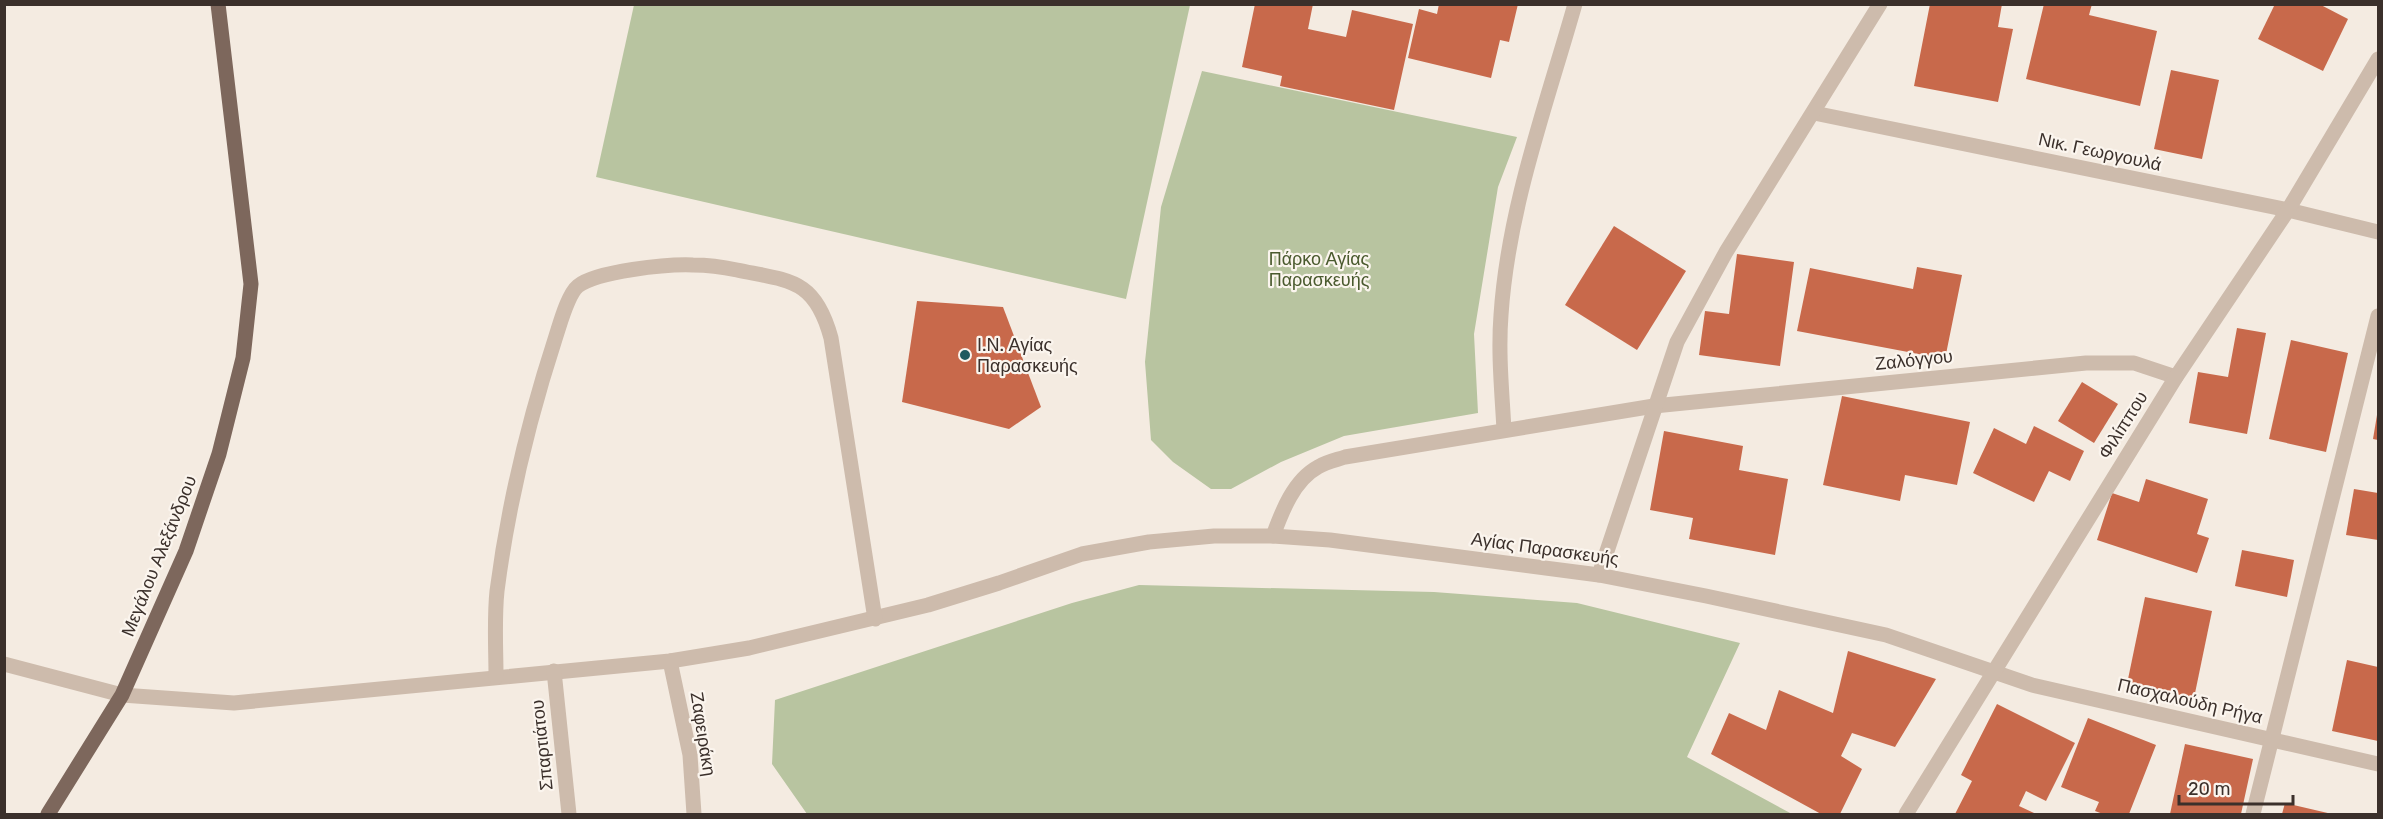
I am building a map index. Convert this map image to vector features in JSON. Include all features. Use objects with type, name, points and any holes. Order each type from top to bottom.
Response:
[{"type":"main road","name":"Μεγάλου Αλεξάνδρου","points":[[48,814],[122,695],[186,552],[219,454],[243,358],[251,284],[218,4]]},
{"type":"street","points":[[1504,430],[1500,366],[1501,316],[1516,211],[1575,4]]},
{"type":"street","points":[[1599,575],[1677,342],[1726,252],[1880,4]]},
{"type":"street","name":"Φιλίππου","points":[[1906,814],[2176,376],[2288,210],[2379,59]]},
{"type":"street","name":"Νικ. Γεωργουλά","points":[[1814,113],[2288,210],[2379,232]]},
{"type":"street","points":[[496,677],[497,594],[517,474],[564,311],[576,287],[593,279],[623,271],[691,265],[718,266],[800,286],[816,300],[824,314],[831,338],[875,619]]},
{"type":"street","points":[[2253,814],[2379,316]]},
{"type":"street","name":"Ζαλόγγου","points":[[1273,536],[1283,509],[1301,481],[1318,467],[1345,457],[1654,406],[2086,363],[2134,363],[2176,376]]},
{"type":"street","name":"Αγίας Παρασκευής","points":[[4,664],[122,695],[234,703],[670,661],[749,648],[875,619],[999,584],[1082,554],[1149,542],[1214,536],[1273,536],[1330,540],[1599,575],[1886,635],[1994,672]]},
{"type":"street","name":"Ζαφειράκη","points":[[670,661],[690,755],[694,814]]},
{"type":"street","name":"Σπαρτιάτου","points":[[554,671],[569,814]]},
{"type":"street","name":"Πασχαλούδη Ρήγα","points":[[1994,672],[2032,685],[2379,764]]},
{"type":"green space","points":[[634,5],[1190,5],[1126,299],[596,177]]},
{"type":"green space","name":"Πάρκο Αγίας Παρασκευής","points":[[1202,71],[1517,137],[1498,187],[1474,334],[1478,413],[1344,436],[1281,462],[1231,489],[1211,489],[1173,462],[1151,440],[1145,362],[1161,207]]},
{"type":"green space","points":[[1139,585],[1434,592],[1577,603],[1740,643],[1687,757],[1792,814],[807,814],[772,764],[775,700],[1072,603]]},
{"type":"building","points":[[1255,4],[1313,4],[1308,29],[1346,37],[1352,10],[1413,24],[1394,110],[1280,86],[1282,76],[1242,67]]},
{"type":"building","points":[[1439,4],[1518,4],[1509,42],[1500,40],[1491,78],[1408,58],[1419,9],[1437,14]]},
{"type":"building","points":[[1930,4],[2002,4],[1998,27],[2013,29],[1998,102],[1914,86]]},
{"type":"building","points":[[2044,4],[2092,4],[2089,15],[2157,31],[2140,106],[2026,79]]},
{"type":"building","points":[[2275,4],[2319,4],[2348,19],[2323,71],[2258,39]]},
{"type":"building","points":[[2171,70],[2219,80],[2202,159],[2154,149]]},
{"type":"building","points":[[1614,226],[1686,271],[1637,350],[1565,305]]},
{"type":"building","points":[[1737,254],[1794,262],[1780,366],[1699,355],[1705,311],[1729,314]]},
{"type":"building","points":[[1917,267],[1962,275],[1945,359],[1797,331],[1810,268],[1913,289]]},
{"type":"building","name":"Ι.Ν. Αγίας Παρασκευής","points":[[917,301],[1003,307],[1041,407],[1009,429],[902,402]]},
{"type":"building","points":[[2237,328],[2266,333],[2247,434],[2189,423],[2198,372],[2228,377]]},
{"type":"building","points":[[2291,340],[2348,353],[2326,452],[2269,439]]},
{"type":"building","points":[[2082,382],[2118,404],[2094,443],[2058,421]]},
{"type":"building","points":[[1842,396],[1970,422],[1957,485],[1905,475],[1900,501],[1823,485]]},
{"type":"building","points":[[2378,415],[2378,440],[2373,439]]},
{"type":"building","points":[[2034,426],[2084,451],[2070,481],[2049,471],[2034,502],[1973,473],[1994,428],[2026,444]]},
{"type":"building","points":[[1664,431],[1743,446],[1739,470],[1788,479],[1775,555],[1689,539],[1693,518],[1650,510]]},
{"type":"building","points":[[2146,479],[2208,499],[2197,534],[2209,538],[2197,573],[2097,540],[2112,493],[2139,502]]},
{"type":"building","points":[[2354,489],[2378,493],[2378,540],[2346,535]]},
{"type":"building","points":[[2242,550],[2294,560],[2287,597],[2235,586]]},
{"type":"building","points":[[2145,597],[2212,611],[2194,698],[2127,684]]},
{"type":"building","points":[[1848,651],[1936,679],[1895,747],[1852,733],[1841,756],[1862,769],[1840,814],[1821,814],[1711,754],[1729,713],[1766,730],[1779,690],[1833,713]]},
{"type":"building","points":[[2347,660],[2378,667],[2378,741],[2332,731]]},
{"type":"building","points":[[1997,704],[2075,743],[2046,801],[2026,791],[2019,806],[2036,814],[1955,814],[1972,781],[1961,775]]},
{"type":"building","points":[[2088,718],[2156,745],[2129,814],[2103,814],[2095,811],[2099,802],[2061,787]]},
{"type":"building","points":[[2185,744],[2253,759],[2241,814],[2170,814]]},
{"type":"building","points":[[2285,803],[2332,814],[2282,814]]},
{"type":"place","name":"Ι.Ν. Αγίας Παρασκευής","points":[[965,355]]}]
